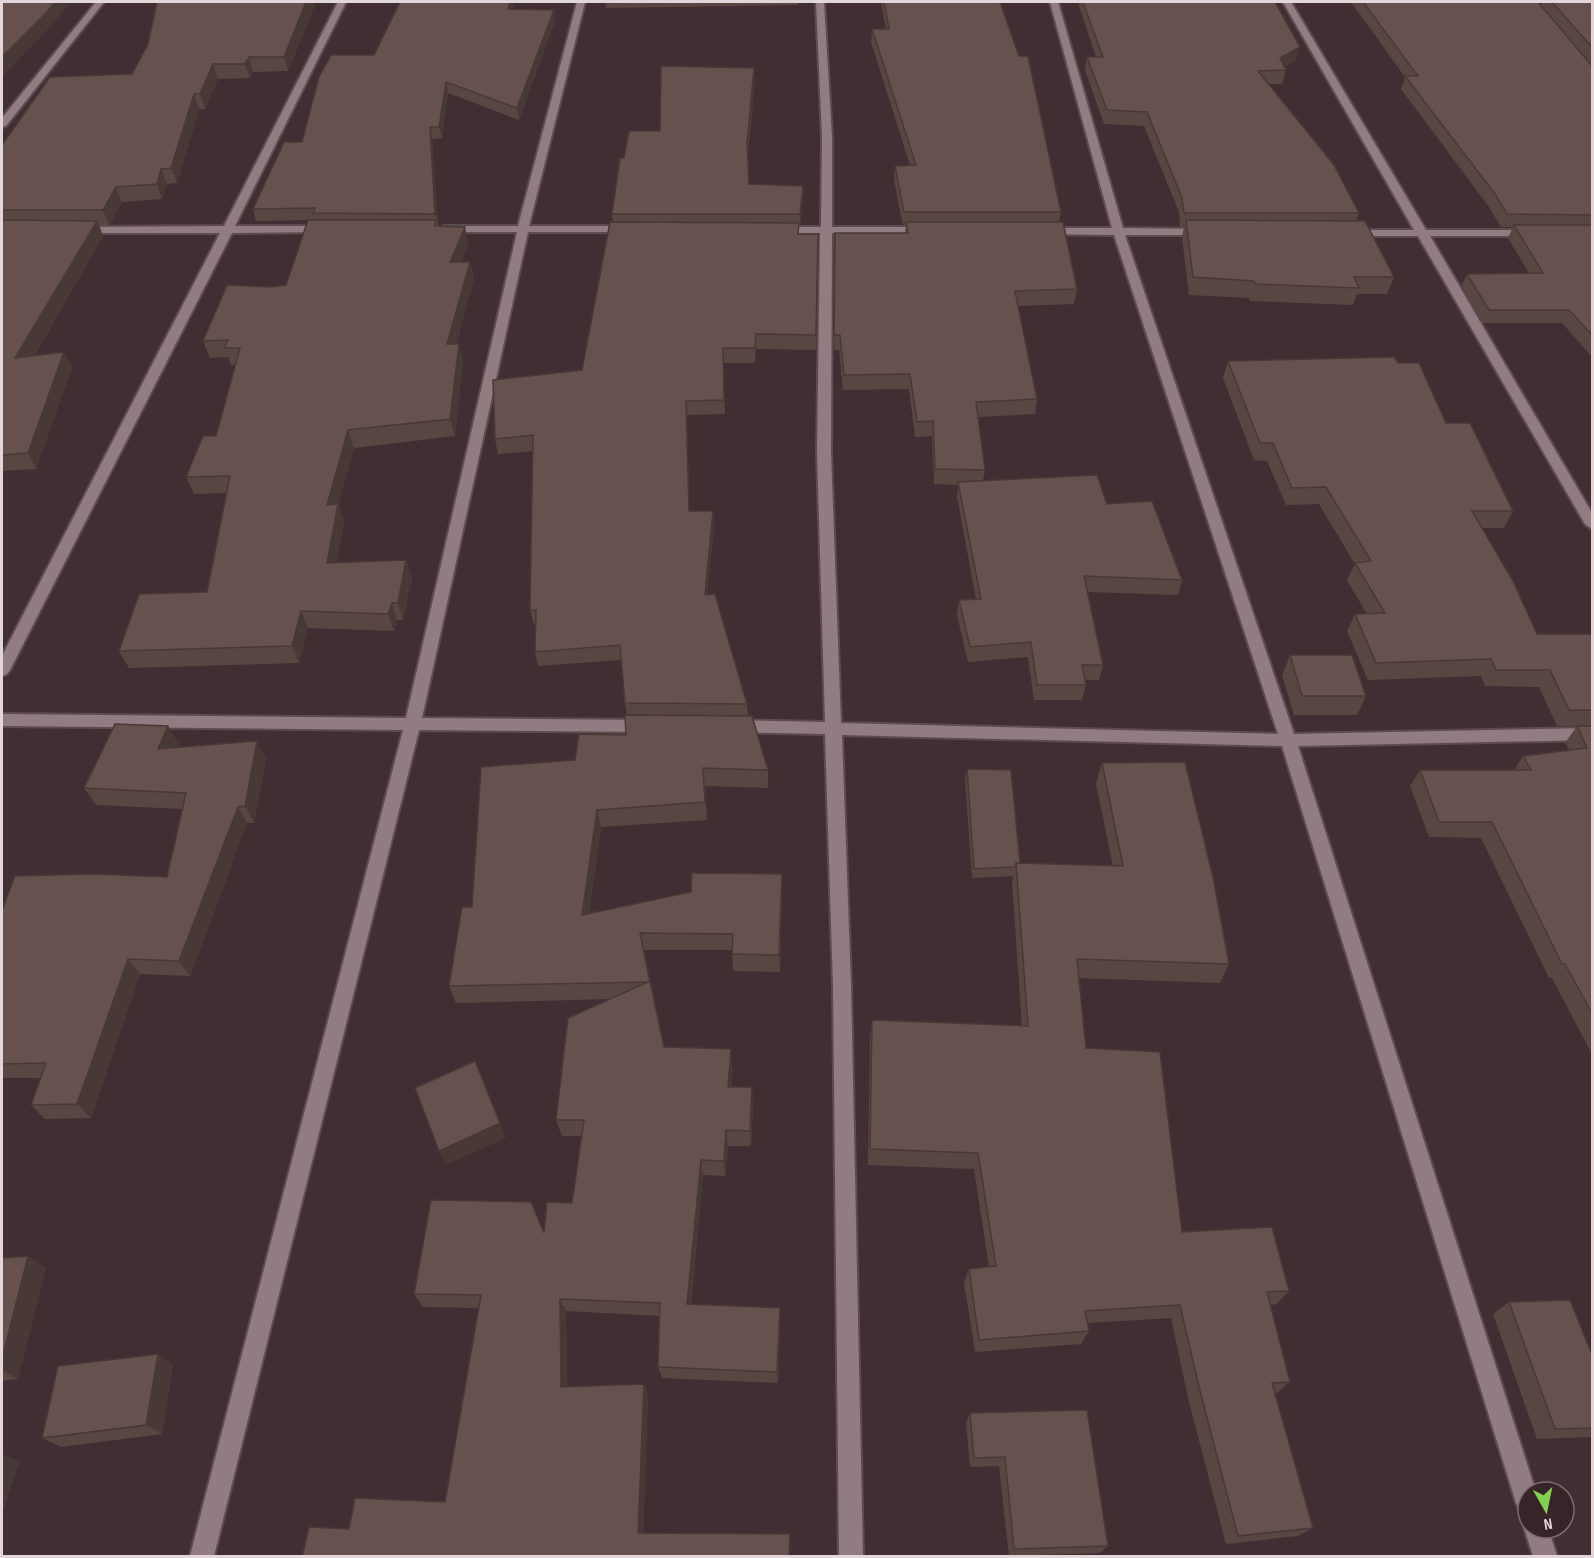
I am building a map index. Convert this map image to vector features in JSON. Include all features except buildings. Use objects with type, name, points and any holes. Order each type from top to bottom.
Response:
[{"type":"street","points":[[2,124],[100,2]]},
{"type":"street","points":[[2,670],[342,2]]},
{"type":"street","points":[[202,1557],[413,723],[523,229],[581,2]]},
{"type":"street","points":[[820,2],[827,137],[824,453],[842,986],[851,1557]]},
{"type":"street","points":[[1054,2],[1118,231],[1288,740],[1521,1480]]},
{"type":"street","points":[[1287,2],[1593,524]]},
{"type":"street","points":[[61,230],[334,229]]},
{"type":"street","points":[[429,229],[640,229]]},
{"type":"street","points":[[768,230],[943,231]]},
{"type":"street","points":[[1036,231],[1223,232]]},
{"type":"street","points":[[1340,232],[1547,233]]},
{"type":"street","points":[[2,720],[659,726]]},
{"type":"street","points":[[717,726],[834,727],[1288,740],[1593,734]]},
{"type":"street","points":[[1540,1540],[1545,1557]]}]
